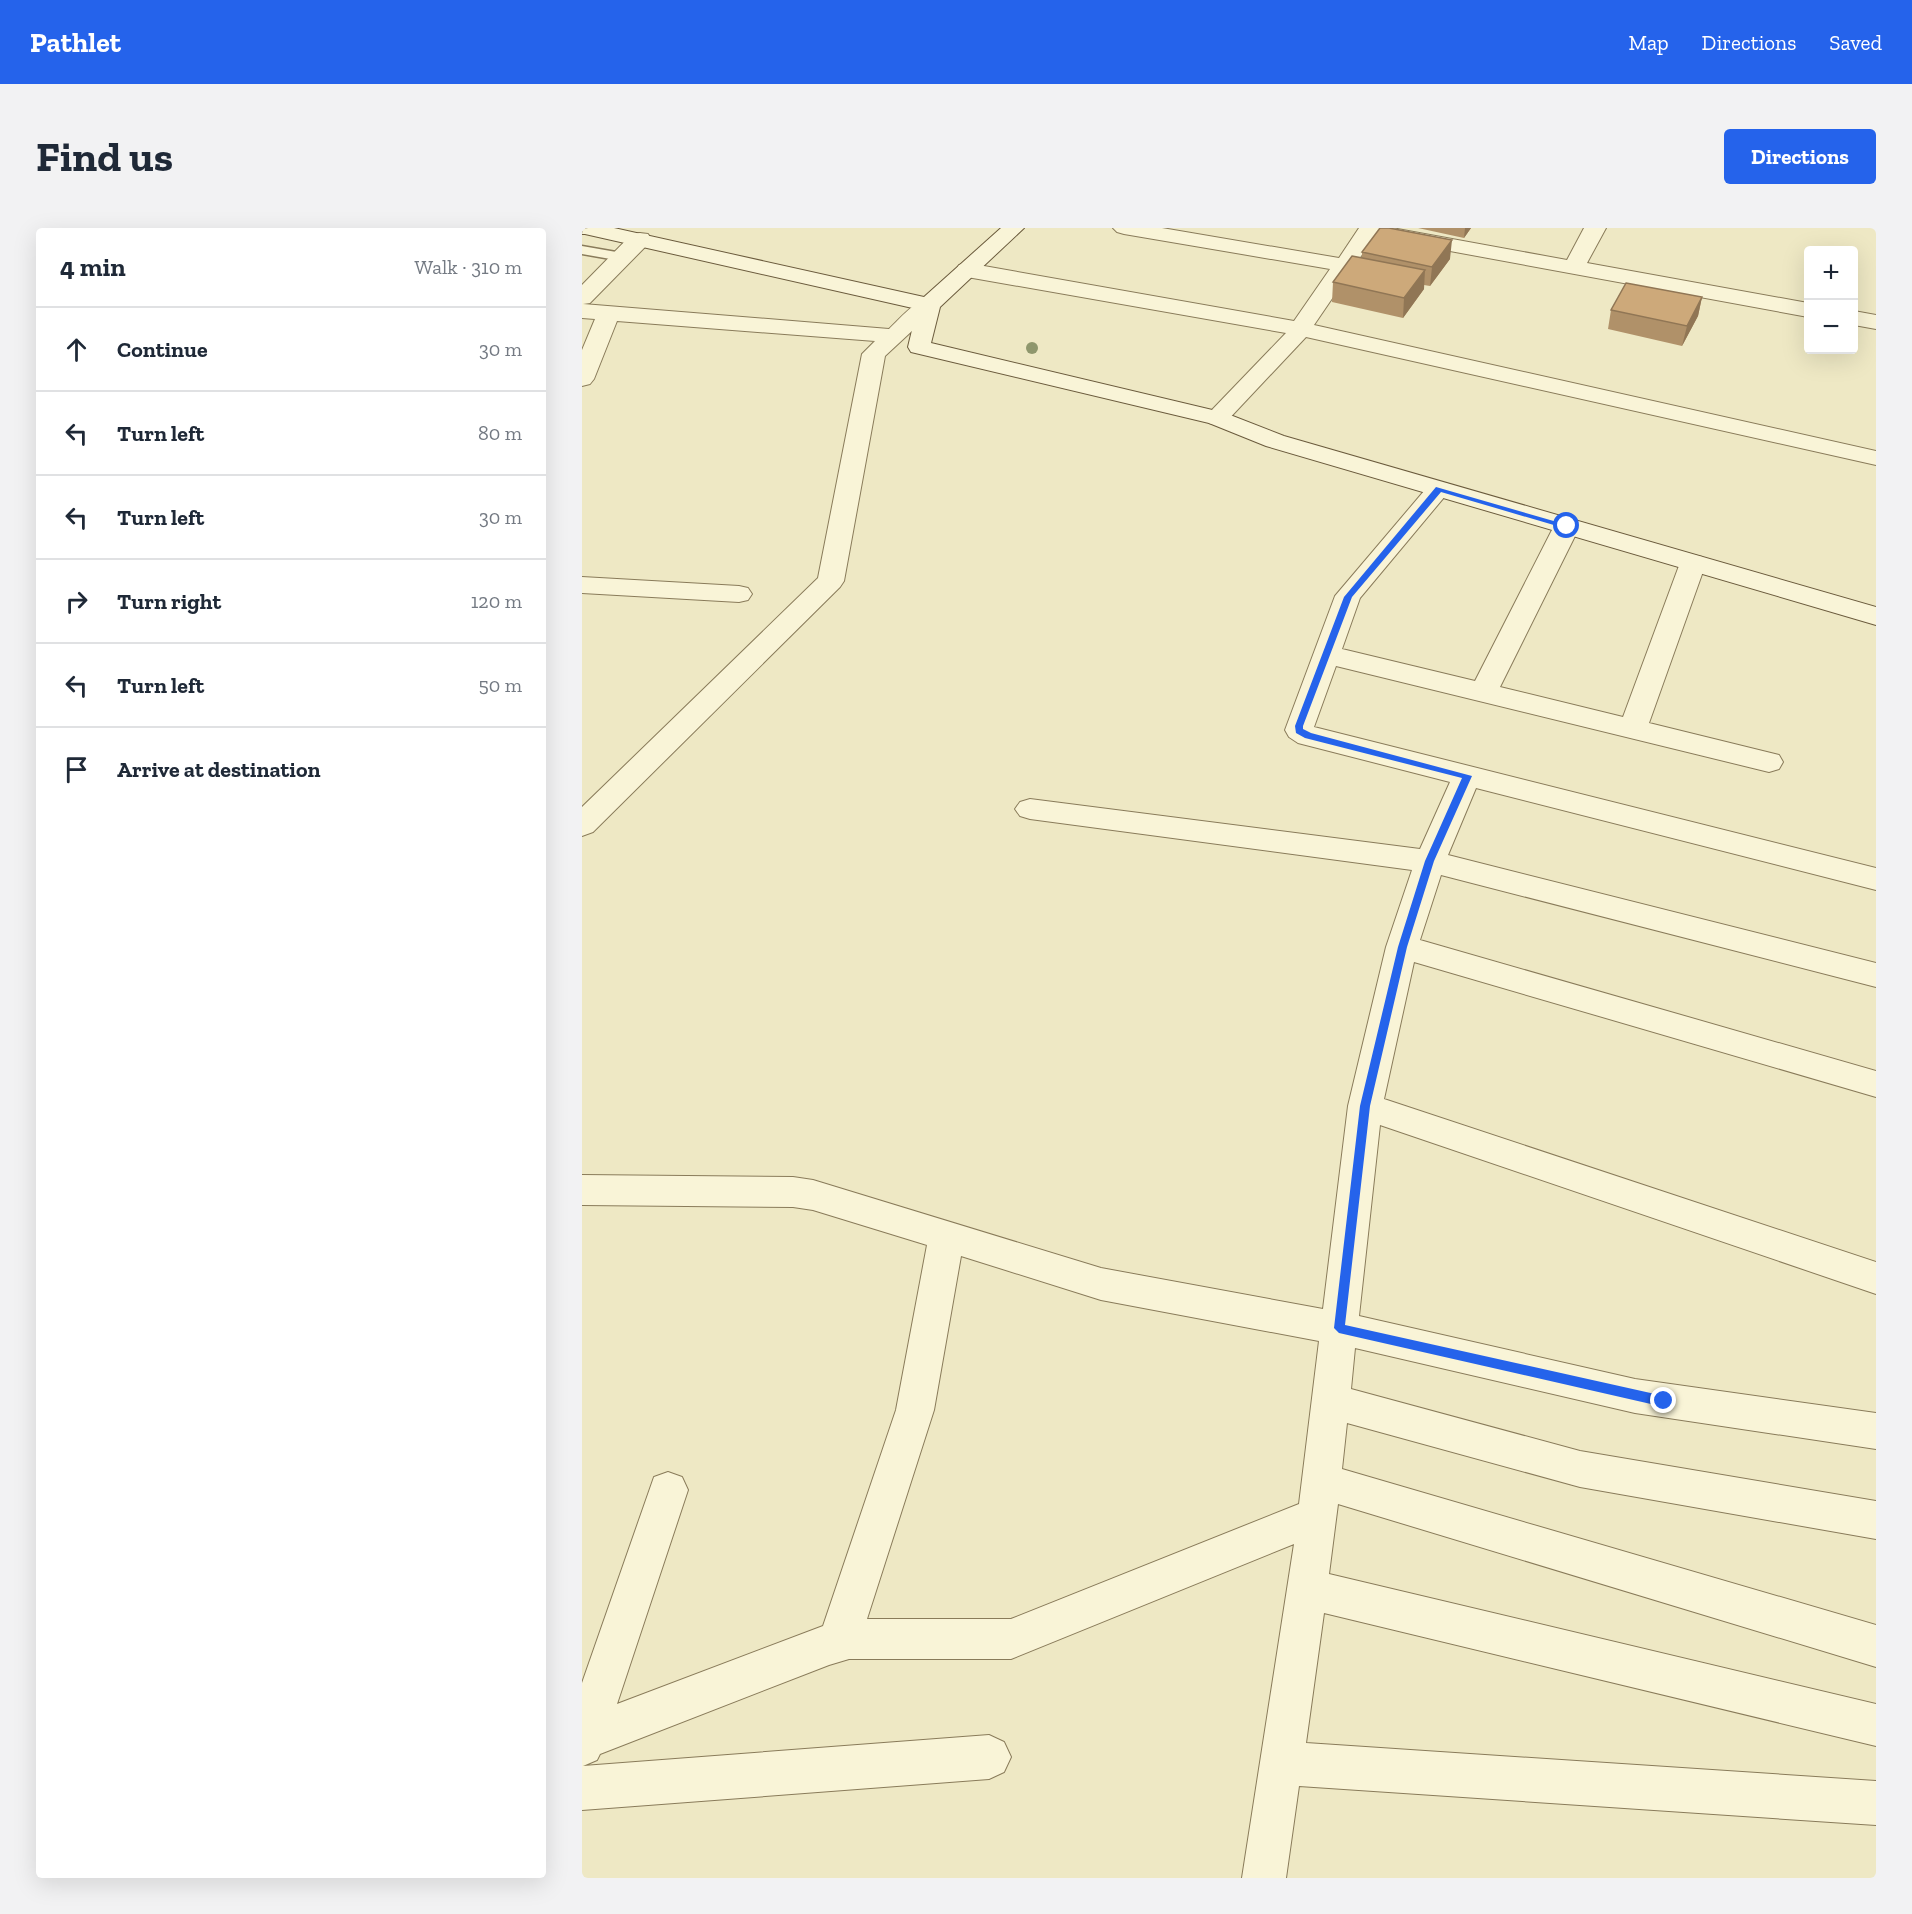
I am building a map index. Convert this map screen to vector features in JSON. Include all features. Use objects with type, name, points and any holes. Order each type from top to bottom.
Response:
[{"type":"street","points":[[585,228],[929,304]]},
{"type":"street","points":[[582,825],[831,581],[874,354],[1012,228]]},
{"type":"street","points":[[1124,228],[1344,265]]},
{"type":"street","points":[[1574,267],[1595,228]]},
{"type":"street","points":[[1217,418],[1300,329],[1369,229],[1804,309]]},
{"type":"street","points":[[582,298],[640,239]]},
{"type":"street","points":[[967,270],[1300,329],[1876,458]]},
{"type":"street","points":[[929,304],[919,347],[1217,418],[1275,441],[1876,616]]},
{"type":"street","points":[[582,311],[894,336]]},
{"type":"street","points":[[582,379],[608,314]]},
{"type":"street","points":[[1858,319],[1876,322]]},
{"type":"street","points":[[1439,489],[1344,603],[1299,730],[1308,736],[1876,879]]},
{"type":"street","points":[[1483,693],[1567,526]]},
{"type":"street","points":[[1633,729],[1694,563]]},
{"type":"street","points":[[582,585],[739,594]]},
{"type":"street","points":[[1325,654],[1769,762]]},
{"type":"street","points":[[1270,1878],[1281,1763],[1320,1498],[1365,1106],[1402,947],[1430,861],[1467,776]]},
{"type":"street","points":[[1030,809],[1430,861],[1876,975]]},
{"type":"street","points":[[1402,947],[1876,1084]]},
{"type":"street","points":[[1365,1106],[1876,1278]]},
{"type":"street","points":[[582,1190],[793,1192],[813,1195],[1101,1284],[1339,1328],[1635,1396],[1876,1431]]},
{"type":"street","points":[[839,1641],[915,1410],[947,1236]]},
{"type":"street","points":[[1331,1401],[1580,1469],[1876,1520]]},
{"type":"street","points":[[583,1742],[668,1490]]},
{"type":"street","points":[[583,1742],[839,1641],[849,1639],[1011,1640],[1320,1498],[1876,1646]]},
{"type":"street","points":[[1308,1589],[1876,1725]]},
{"type":"street","points":[[582,1788],[989,1757]]},
{"type":"street","points":[[1281,1763],[1876,1803]]},
{"type":"lane","points":[[582,250],[622,257]]},
{"type":"building","points":[[1380,228],[1452,240],[1432,267],[1362,252]]},
{"type":"building","points":[[1352,256],[1425,270],[1404,298],[1333,282]]},
{"type":"building","points":[[1626,283],[1702,297],[1687,326],[1611,310]]},
{"type":"route","points":[[1567,526],[1439,489],[1344,603],[1299,726],[1299,730],[1308,736],[1467,776],[1430,861],[1402,947],[1365,1106],[1339,1328],[1664,1401]]}]
